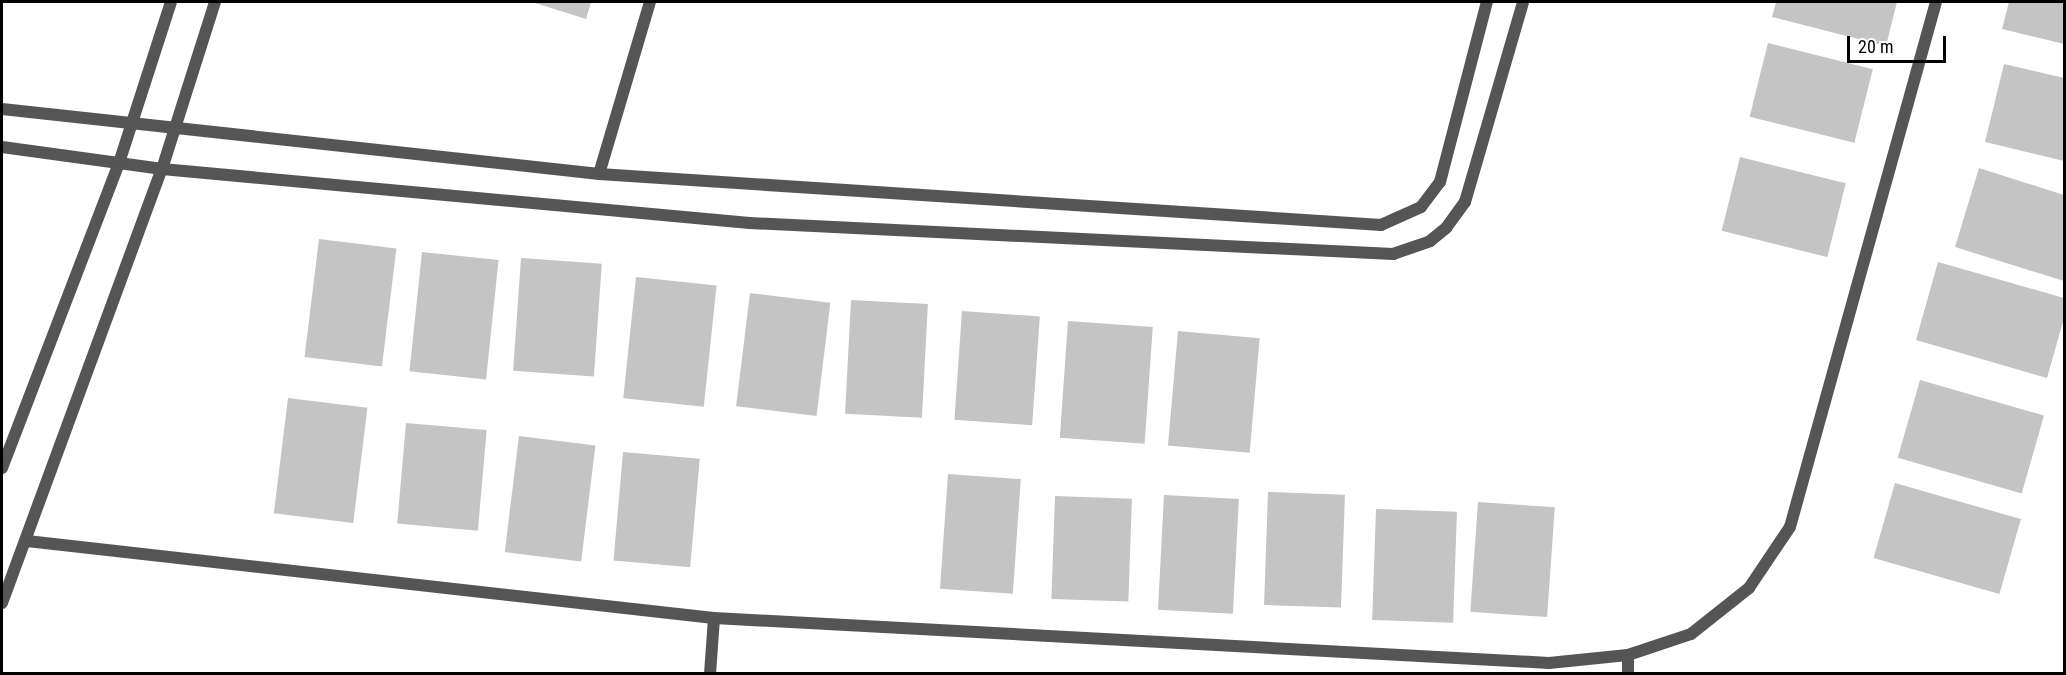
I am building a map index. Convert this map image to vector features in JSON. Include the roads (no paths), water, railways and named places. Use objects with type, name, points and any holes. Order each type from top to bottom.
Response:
[{"type":"street","points":[[2,468],[119,163],[171,2]]},
{"type":"street","points":[[2,603],[27,541],[162,169],[215,2]]},
{"type":"street","points":[[599,174],[650,2]]},
{"type":"street","points":[[2,109],[175,131],[599,174],[1381,225],[1421,207],[1440,182],[1487,2]]},
{"type":"street","points":[[2,147],[162,169],[750,223],[1393,254],[1430,241],[1446,228],[1465,202],[1523,2]]},
{"type":"street","points":[[27,541],[714,618],[1549,663],[1628,655],[1690,634],[1749,588],[1790,527],[1936,2]]},
{"type":"street","points":[[710,674],[714,618]]},
{"type":"street","points":[[1628,655],[1628,674]]}]
